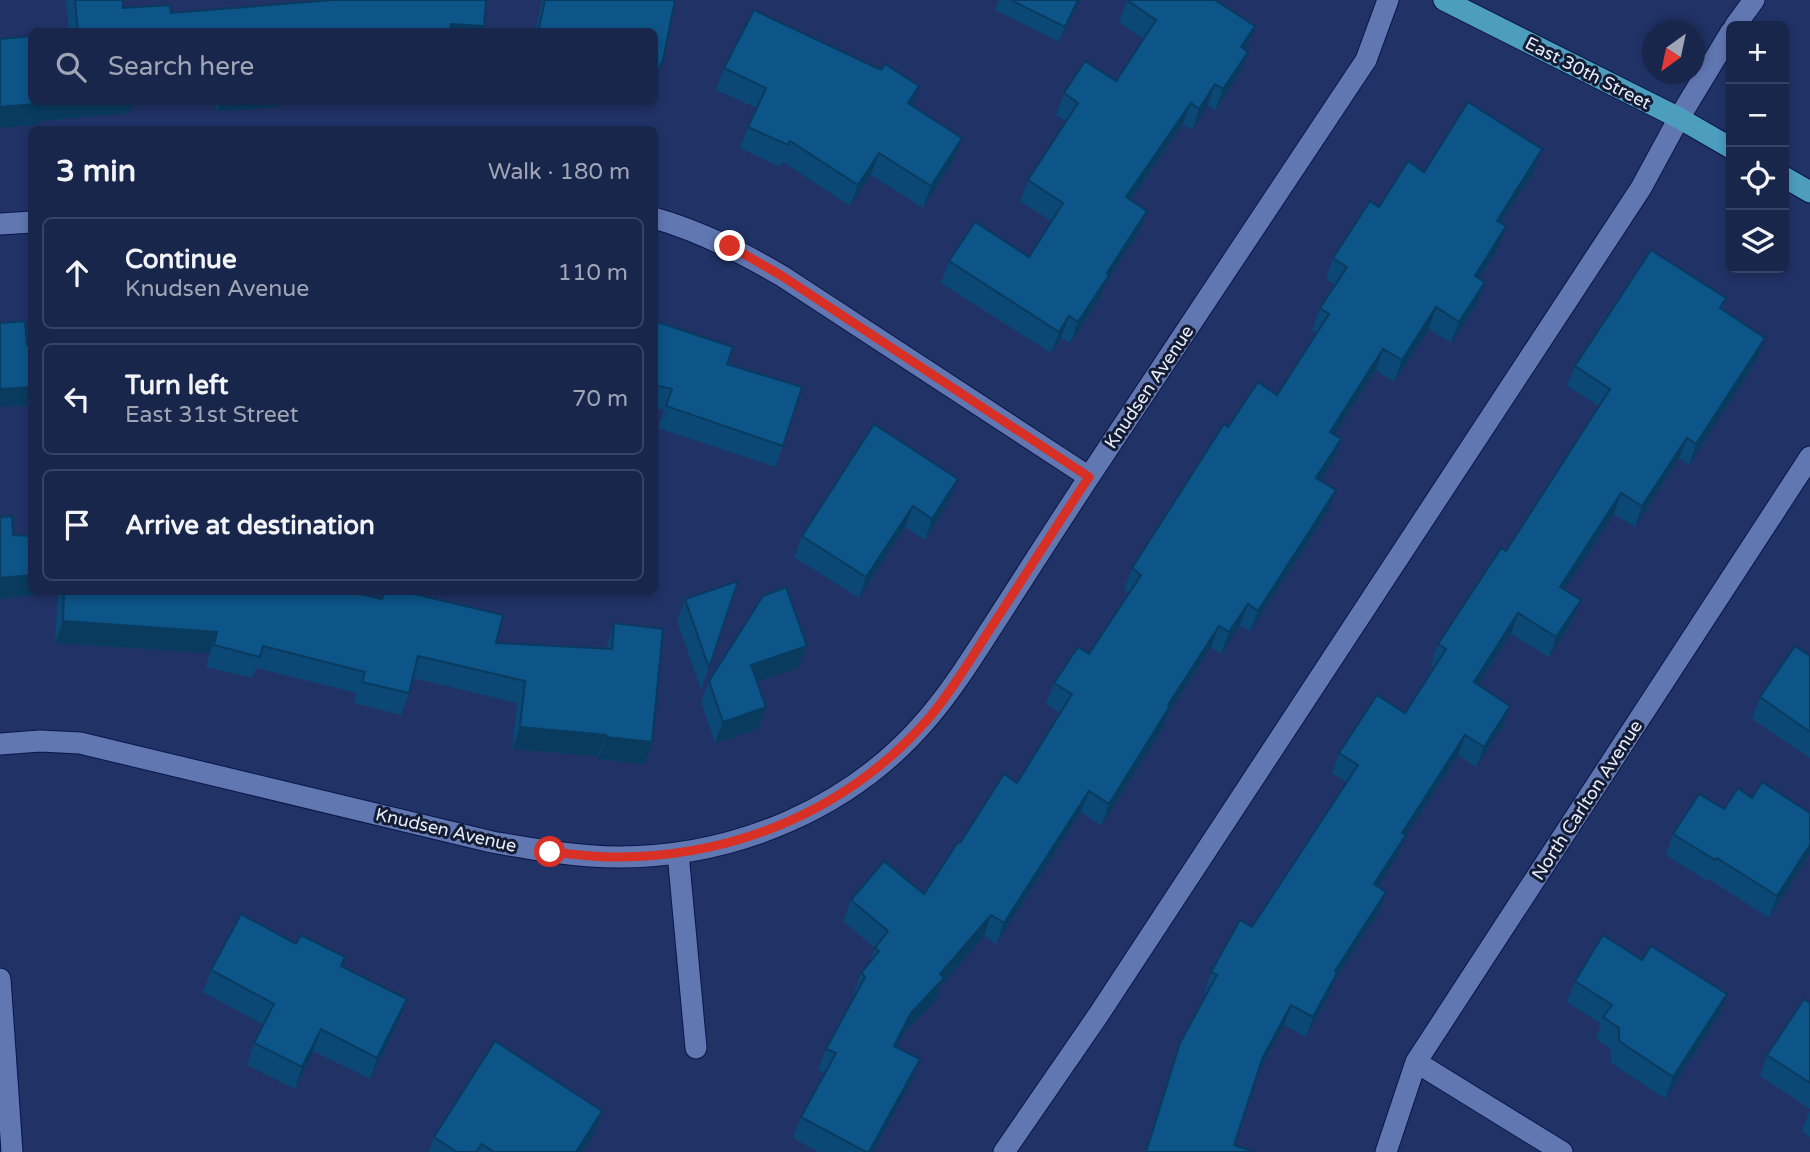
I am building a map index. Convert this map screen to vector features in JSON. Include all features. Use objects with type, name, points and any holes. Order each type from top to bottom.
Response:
[{"type":"main road","name":"East 30th Street","points":[[1444,0],[1679,118],[1729,147]]},
{"type":"main road","points":[[1789,180],[1810,192]]},
{"type":"street","name":"Knudsen Avenue","points":[[0,744],[40,741],[80,743],[492,842],[550,852],[618,857],[678,853],[732,843],[777,828],[824,804],[892,755],[928,718],[958,678],[1367,60],[1388,0]]},
{"type":"street","points":[[1739,21],[1754,0]]},
{"type":"street","points":[[1004,1152],[1107,1003],[1641,188],[1726,40]]},
{"type":"street","points":[[658,219],[730,246],[782,276],[1089,477]]},
{"type":"street","points":[[0,224],[28,222]]},
{"type":"street","name":"North Carlton Avenue","points":[[1385,1152],[1416,1062],[1810,457]]},
{"type":"street","points":[[678,853],[696,1048]]},
{"type":"street","points":[[0,979],[12,1152]]},
{"type":"street","points":[[1416,1062],[1562,1152]]},
{"type":"building","points":[[75,0],[123,0],[123,8],[170,5],[171,13],[333,0],[486,0],[484,26],[451,24],[450,28],[78,28]]},
{"type":"building","points":[[545,0],[675,0],[663,60],[658,70],[658,28],[539,28]]},
{"type":"building","points":[[1011,0],[1078,0],[1065,27]]},
{"type":"building","points":[[1127,0],[1215,0],[1255,26],[1241,47],[1248,52],[1223,89],[1215,84],[1199,109],[1191,103],[1126,197],[1147,211],[1078,322],[1069,316],[1059,332],[949,261],[975,222],[1029,257],[1063,203],[1028,180],[1078,103],[1064,93],[1085,61],[1116,81],[1156,20]]},
{"type":"building","points":[[754,10],[881,70],[885,64],[919,86],[908,103],[962,138],[931,186],[879,153],[858,185],[790,141],[788,145],[748,127],[766,88],[724,68]]},
{"type":"building","points":[[28,36],[28,105],[0,107],[0,39]]},
{"type":"building","points":[[1468,102],[1542,149],[1497,221],[1506,226],[1475,276],[1485,282],[1459,322],[1436,307],[1402,360],[1383,349],[1330,432],[1341,439],[1316,478],[1336,490],[1258,611],[1248,604],[1229,632],[1219,626],[1109,804],[1089,791],[1004,923],[991,915],[940,974],[944,978],[911,1013],[894,1046],[920,1059],[869,1152],[801,1117],[836,1053],[826,1049],[865,977],[861,973],[879,951],[875,948],[888,931],[851,900],[884,861],[924,894],[1004,774],[1017,783],[1072,694],[1054,683],[1078,647],[1089,654],[1141,575],[1132,568],[1224,424],[1228,427],[1258,382],[1277,395],[1329,314],[1320,308],[1347,267],[1333,258],[1370,201],[1379,207],[1408,161],[1424,172]]},
{"type":"building","points":[[1651,250],[1726,298],[1720,308],[1765,338],[1696,444],[1687,438],[1642,506],[1621,493],[1560,587],[1581,600],[1556,637],[1518,613],[1474,682],[1510,706],[1484,747],[1465,735],[1402,833],[1406,835],[1374,884],[1386,892],[1335,971],[1337,973],[1313,1017],[1291,1005],[1263,1057],[1234,1145],[1252,1152],[1146,1152],[1180,1043],[1217,975],[1211,972],[1240,920],[1252,927],[1358,765],[1339,753],[1377,695],[1405,713],[1446,649],[1438,644],[1501,548],[1506,551],[1610,389],[1575,366]]},
{"type":"building","points":[[25,321],[28,387],[0,389],[0,323]]},
{"type":"building","points":[[658,322],[733,347],[727,364],[802,387],[783,446],[666,406],[672,389],[658,386]]},
{"type":"building","points":[[874,424],[958,479],[932,519],[913,506],[866,577],[802,536]]},
{"type":"building","points":[[12,516],[13,535],[28,536],[28,575],[0,578],[0,517]]},
{"type":"building","points":[[738,581],[709,668],[685,599]]},
{"type":"building","points":[[786,587],[807,646],[751,665],[766,707],[723,722],[709,681],[763,596]]},
{"type":"building","points":[[64,595],[364,595],[382,599],[383,595],[419,595],[503,615],[496,643],[612,649],[614,623],[663,629],[652,742],[520,727],[525,681],[418,656],[409,693],[362,682],[365,672],[263,646],[260,657],[214,645],[217,632],[63,621]]},
{"type":"building","points":[[1795,646],[1810,656],[1810,732],[1760,697]]},
{"type":"building","points":[[1762,782],[1810,813],[1810,845],[1777,896],[1673,834],[1699,794],[1724,809],[1738,788],[1752,798]]},
{"type":"building","points":[[241,914],[296,944],[301,935],[345,957],[341,966],[407,999],[377,1058],[321,1029],[302,1067],[254,1043],[274,1004],[211,970]]},
{"type":"building","points":[[1603,935],[1642,960],[1651,946],[1727,994],[1673,1077],[1619,1041],[1619,1028],[1603,1017],[1612,1005],[1575,981]]},
{"type":"building","points":[[1804,999],[1810,1003],[1810,1083],[1767,1055]]},
{"type":"building","points":[[495,1041],[602,1111],[576,1152],[494,1152],[482,1144],[476,1152],[457,1152],[434,1137]]},
{"type":"route","points":[[550,852],[618,857],[678,853],[732,843],[777,828],[824,804],[858,782],[892,755],[928,718],[958,678],[1089,477],[782,276],[730,246]]}]
